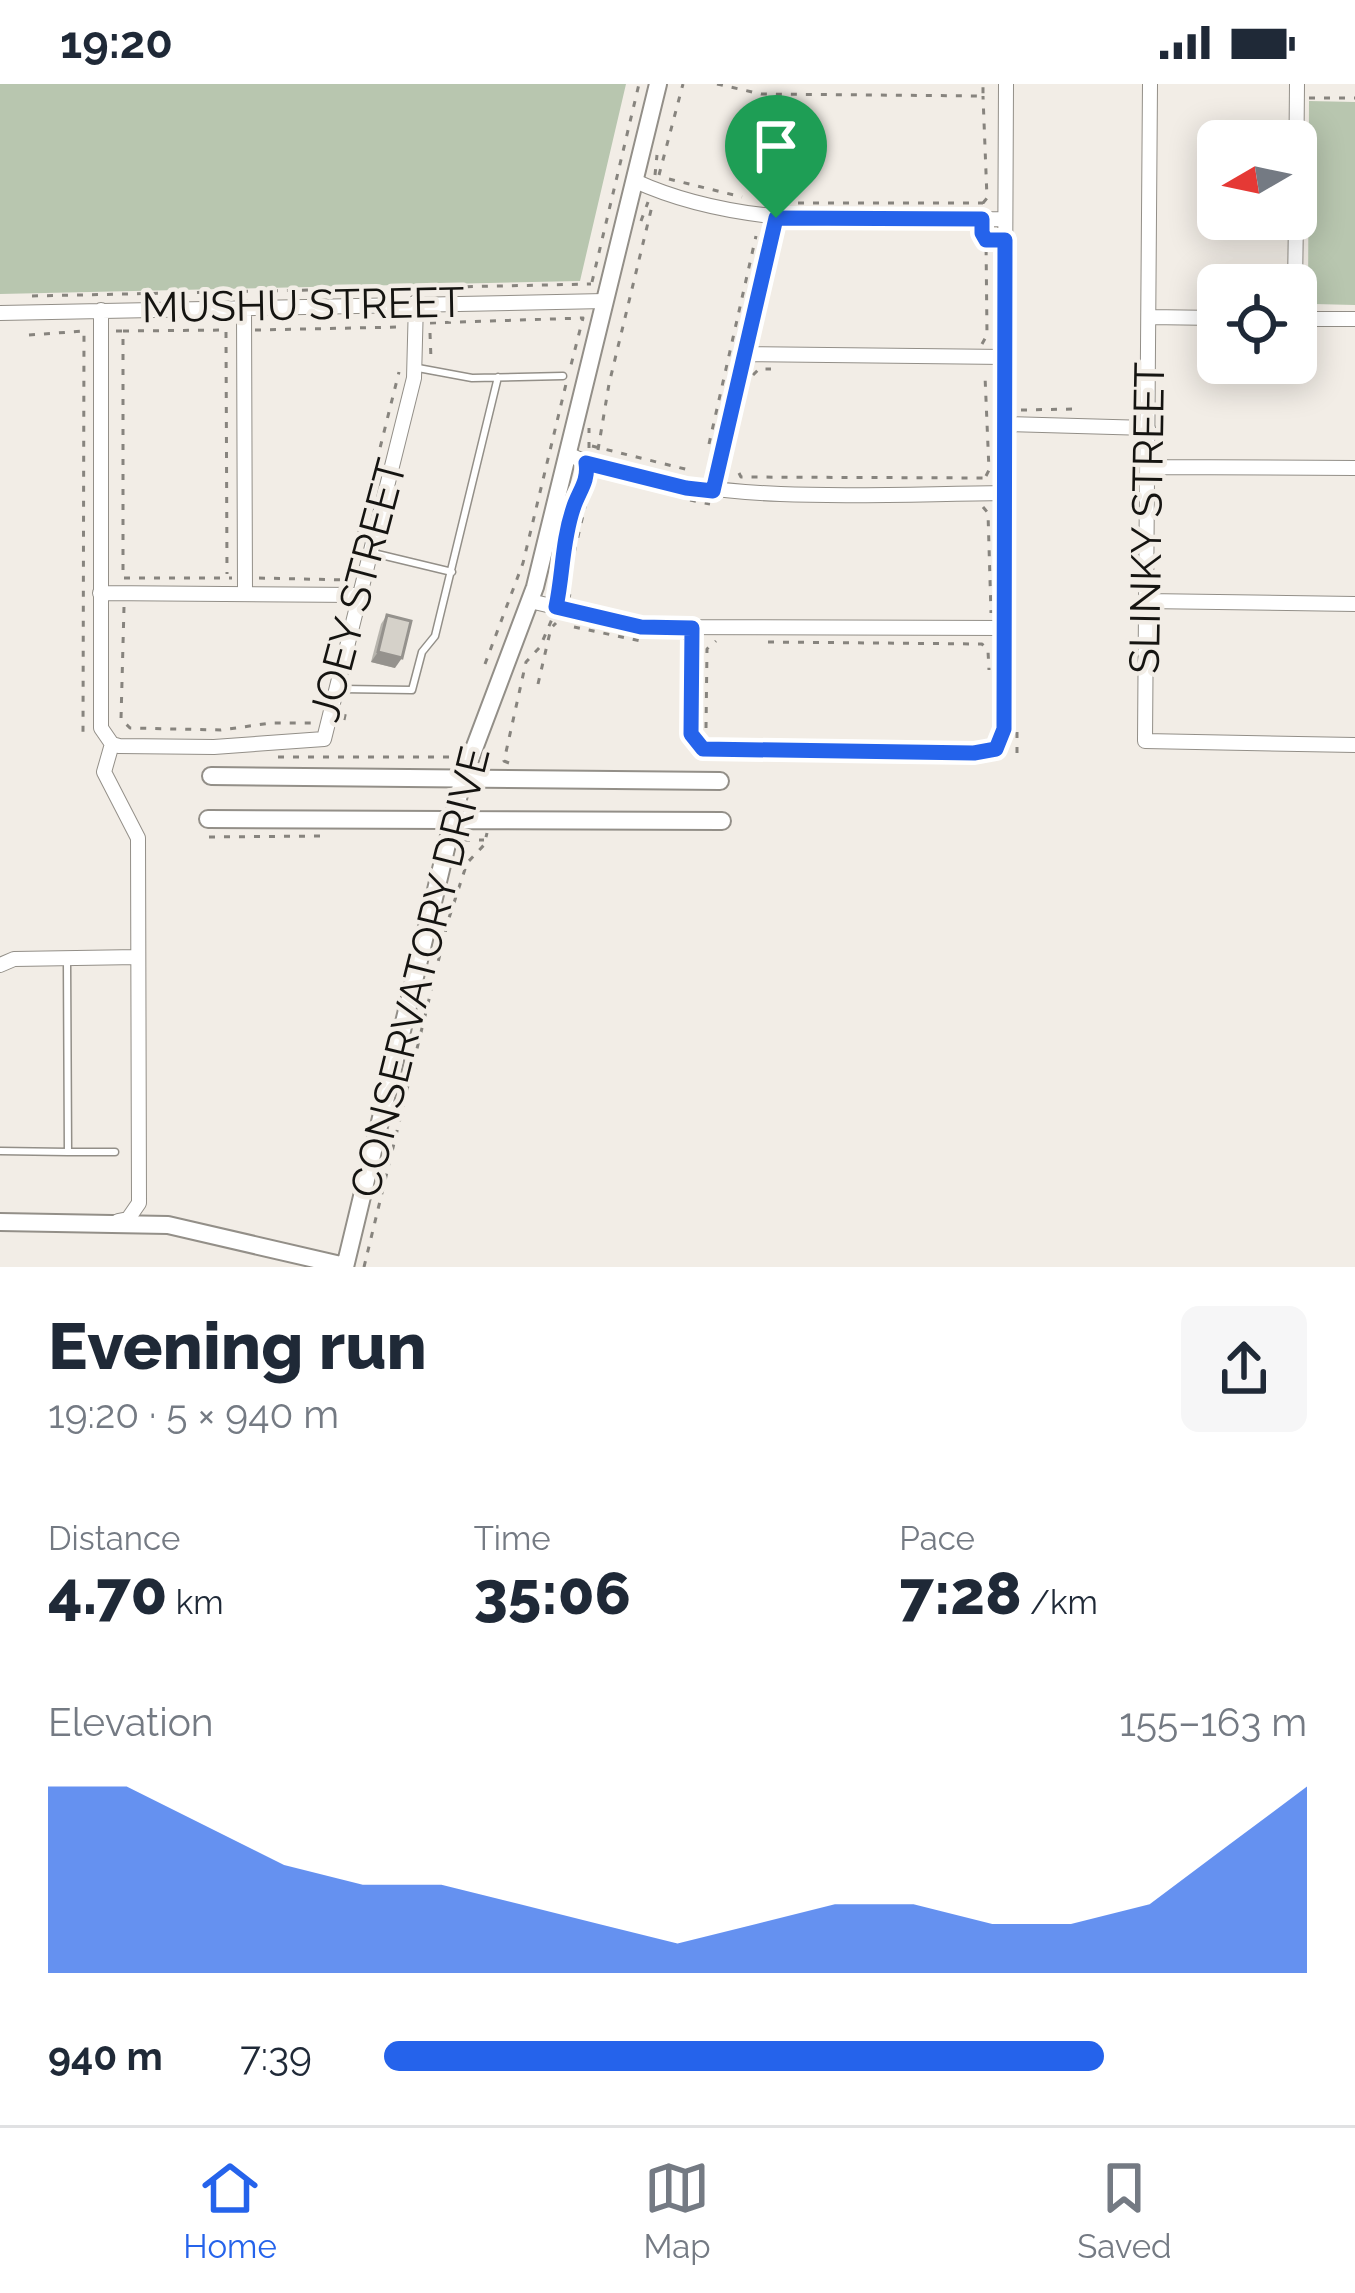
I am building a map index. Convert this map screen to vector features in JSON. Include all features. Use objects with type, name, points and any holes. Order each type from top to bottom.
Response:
[{"type":"street","points":[[692,628],[697,746],[717,751],[990,751],[1000,744],[1004,729],[1006,84]]},
{"type":"street","name":"SLINKY STREET","points":[[1150,84],[1145,741],[1355,745]]},
{"type":"street","name":"CONSERVATORY DRIVE","points":[[345,1267],[463,778],[530,601],[568,454],[595,294],[664,88]]},
{"type":"street","points":[[634,181],[778,211],[982,211],[1005,219]]},
{"type":"street","points":[[713,491],[778,211]]},
{"type":"street","name":"MUSHU STREET","points":[[0,313],[595,294]]},
{"type":"street","name":"JOEY STREET","points":[[112,744],[214,747],[324,739],[415,367],[416,302]]},
{"type":"street","points":[[244,307],[245,592]]},
{"type":"street","points":[[101,310],[101,728],[112,744],[104,772],[138,838],[139,1203],[128,1219],[115,1222]]},
{"type":"street","points":[[1148,317],[1197,318]]},
{"type":"street","points":[[1317,319],[1355,319]]},
{"type":"street","points":[[744,354],[1005,357]]},
{"type":"street","points":[[1004,424],[1148,428]]},
{"type":"street","points":[[568,454],[589,470],[713,491],[984,503],[1004,493]]},
{"type":"street","points":[[1148,467],[1355,468]]},
{"type":"street","points":[[100,593],[358,595]]},
{"type":"street","points":[[530,601],[641,627],[1004,621]]},
{"type":"street","points":[[1146,602],[1355,604]]},
{"type":"street","points":[[211,776],[720,781]]},
{"type":"street","points":[[208,819],[722,821]]},
{"type":"street","points":[[0,965],[14,959],[139,957]]},
{"type":"street","points":[[0,1222],[168,1225],[345,1267]]},
{"type":"lane","points":[[415,367],[472,378],[563,376]]},
{"type":"lane","points":[[338,689],[412,690],[422,652],[435,636],[498,377]]},
{"type":"lane","points":[[369,552],[452,572]]},
{"type":"lane","points":[[67,957],[68,1152]]},
{"type":"lane","points":[[0,1151],[116,1153]]},
{"type":"path","points":[[32,296],[595,294],[640,84]]},
{"type":"path","points":[[664,88],[675,84]]},
{"type":"path","points":[[683,84],[609,384],[599,448],[717,473]]},
{"type":"path","points":[[716,84],[761,94],[983,96]]},
{"type":"path","points":[[983,84],[985,376]]},
{"type":"path","points":[[1297,91],[1355,98]]},
{"type":"path","points":[[638,226],[656,182],[657,151]]},
{"type":"path","points":[[656,182],[740,196]]},
{"type":"path","points":[[778,211],[982,211]]},
{"type":"path","points":[[707,452],[756,236]]},
{"type":"path","points":[[986,240],[1005,240]]},
{"type":"path","points":[[430,324],[583,318],[523,563],[485,664]]},
{"type":"path","points":[[226,330],[227,578]]},
{"type":"path","points":[[29,335],[84,331],[82,736]]},
{"type":"path","points":[[752,376],[759,369],[782,369]]},
{"type":"path","points":[[986,402],[988,613],[1004,621]]},
{"type":"path","points":[[1019,410],[1073,409]]},
{"type":"path","points":[[538,684],[589,470],[589,421]]},
{"type":"path","points":[[733,464],[741,477],[985,476]]},
{"type":"path","points":[[518,766],[504,761],[526,662],[559,608],[561,556],[573,507],[589,470]]},
{"type":"path","points":[[674,497],[727,504]]},
{"type":"path","points":[[559,608],[583,599]]},
{"type":"path","points":[[124,607],[121,719],[130,728],[221,730],[314,723],[323,716]]},
{"type":"path","points":[[559,608],[623,639],[653,641]]},
{"type":"path","points":[[713,737],[699,732],[706,649],[714,641],[724,642],[725,628]]},
{"type":"path","points":[[748,642],[982,644],[988,651],[988,671]]},
{"type":"path","points":[[1017,718],[1017,761]]},
{"type":"path","points":[[262,757],[436,757]]},
{"type":"path","points":[[364,1267],[448,921],[467,863],[485,840]]},
{"type":"green space","points":[[0,84],[626,84],[580,281],[0,294]]},
{"type":"green space","points":[[1309,101],[1355,102],[1355,305],[1317,304],[1317,264],[1308,264],[1308,240],[1317,240],[1317,120],[1309,120]]},
{"type":"building","points":[[387,615],[411,621],[402,658],[378,652]]},
{"type":"route","points":[[776,218],[982,219],[986,240],[1005,240],[1004,729],[996,749],[974,753],[703,749],[691,734],[692,628],[627,625],[556,607],[561,556],[573,507],[588,475],[586,463],[713,491],[776,218]]}]
